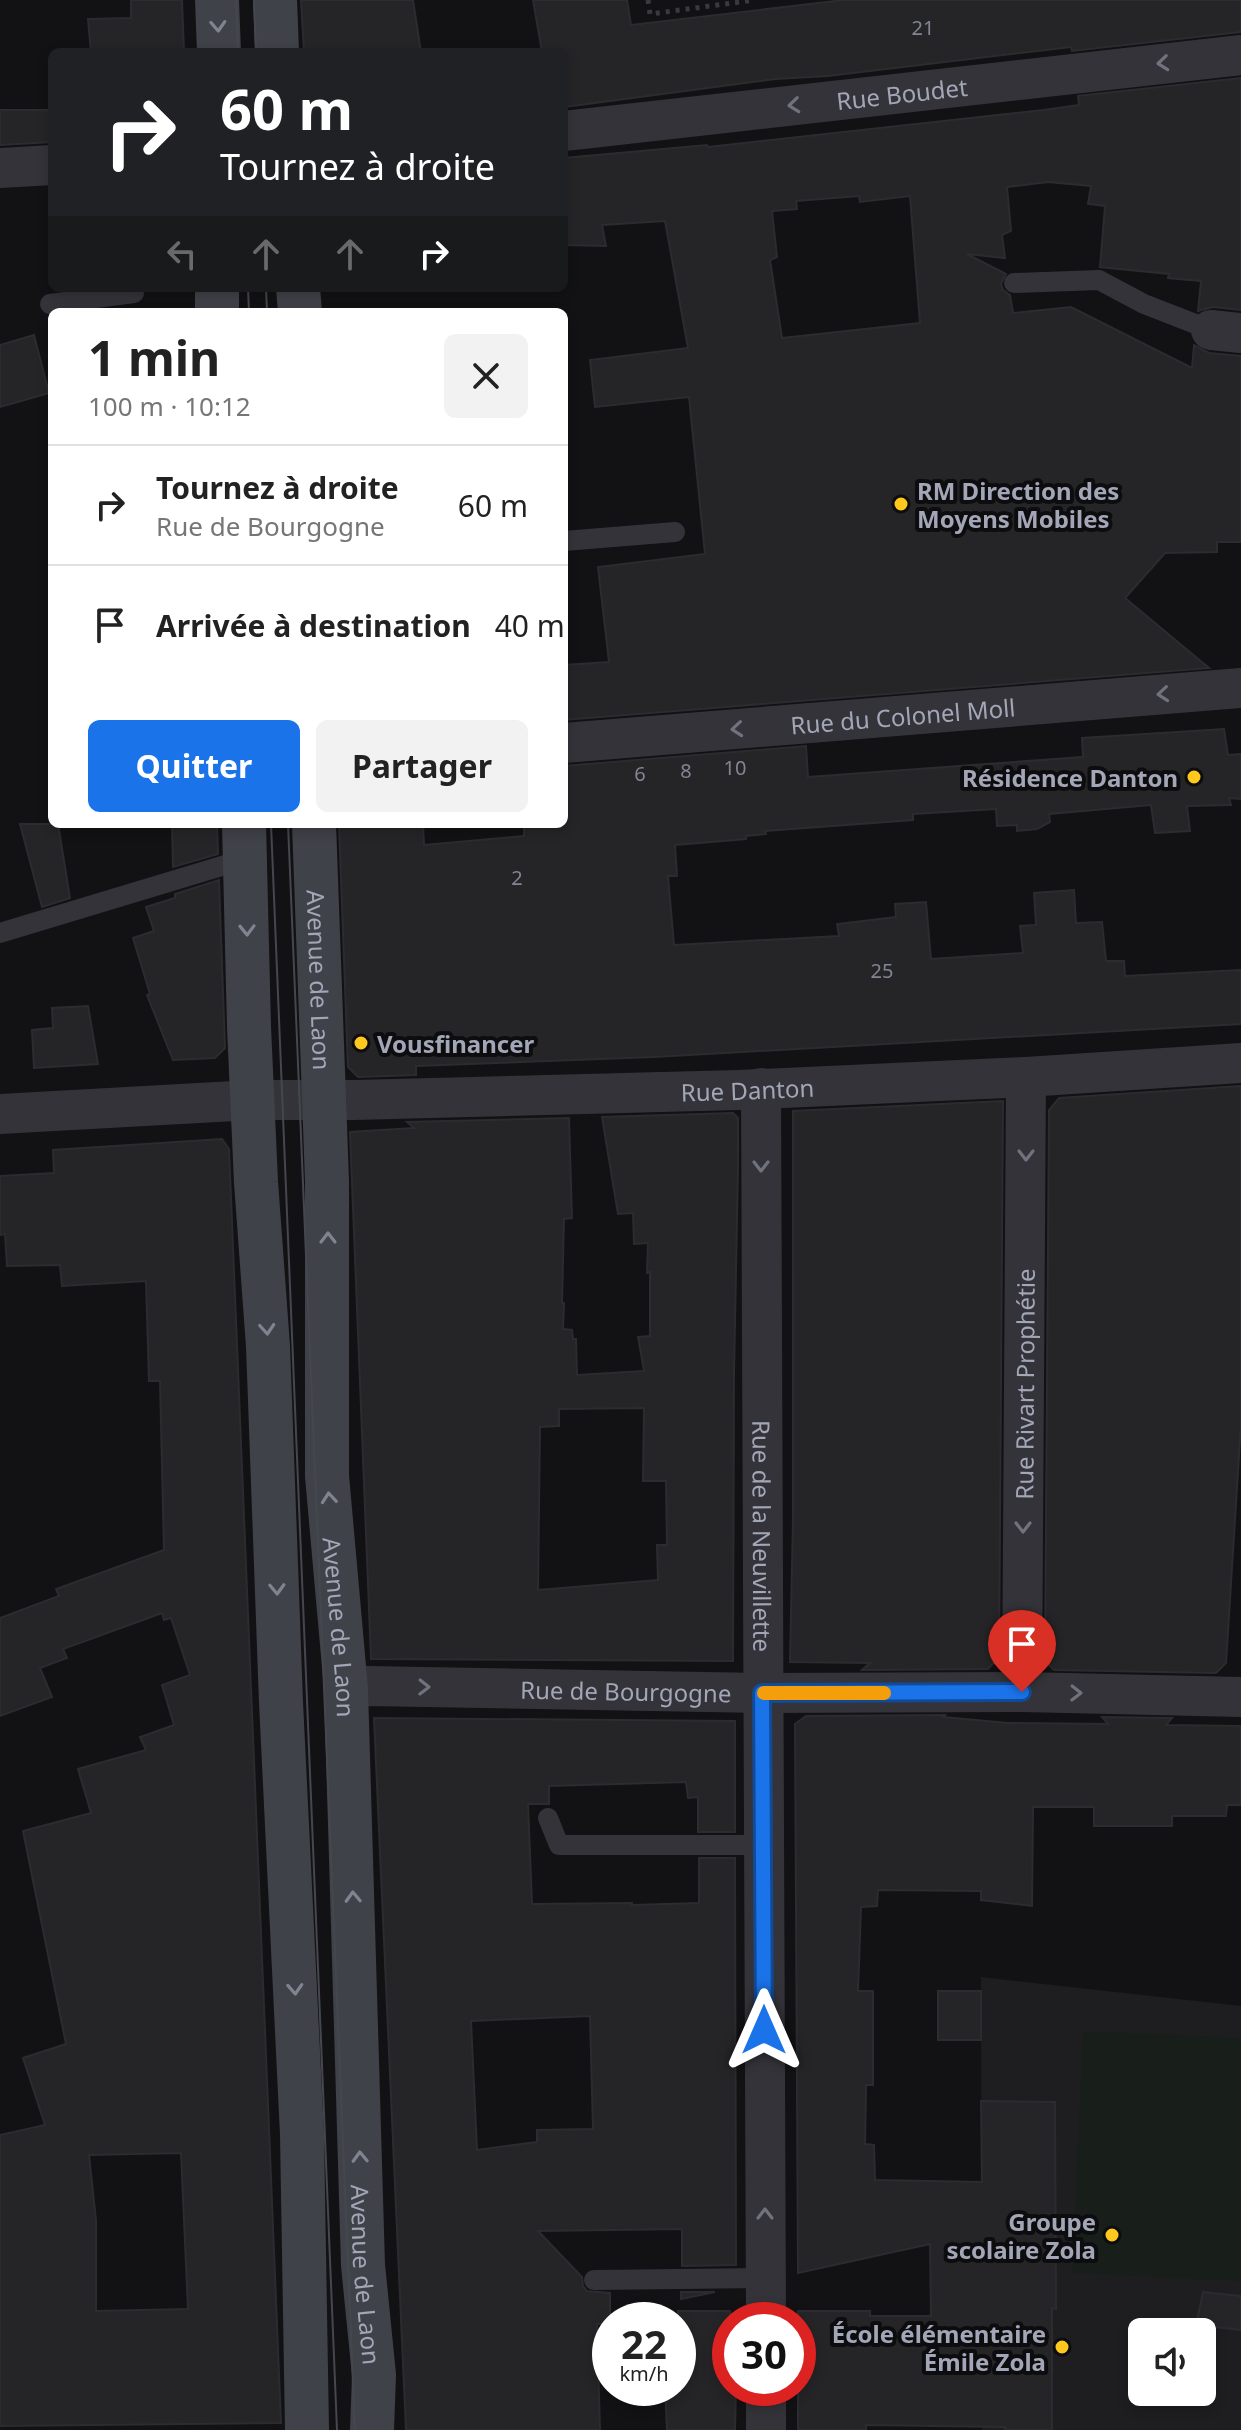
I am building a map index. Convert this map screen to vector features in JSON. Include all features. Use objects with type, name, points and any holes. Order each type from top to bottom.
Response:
[{"type":"main road","points":[[217,0],[219,48]]},
{"type":"main road","points":[[275,0],[277,48]]},
{"type":"main road","name":"Avenue de Laon","points":[[314,828],[327,1181],[327,1476],[346,1689],[363,2265],[374,2375],[372,2430]]},
{"type":"main road","points":[[245,842],[253,1100],[268,1346],[301,2119],[307,2430]]},
{"type":"street","name":"Rue Boudet","points":[[568,131],[1241,55]]},
{"type":"street","points":[[0,168],[48,165]]},
{"type":"street","name":"Rue du Colonel Moll","points":[[568,743],[1241,688]]},
{"type":"street","name":"Rue Danton","points":[[0,1114],[253,1100],[761,1088],[1026,1077],[1241,1063]]},
{"type":"street","name":"Rue Rivart Prophétie","points":[[1022,1692],[1026,1077]]},
{"type":"street","name":"Rue de la Neuvillette","points":[[761,1088],[766,2302]]},
{"type":"street","name":"Rue de Bourgogne","points":[[346,1689],[367,1686],[1241,1697]]},
{"type":"street","points":[[766,2406],[766,2430]]},
{"type":"lane","points":[[1014,283],[1099,280],[1144,304],[1226,332]]},
{"type":"lane","points":[[50,304],[134,293]]},
{"type":"lane","points":[[568,541],[675,532]]},
{"type":"lane","points":[[0,933],[245,842]]},
{"type":"lane","points":[[548,1818],[559,1845],[763,1845]]},
{"type":"lane","points":[[594,2280],[765,2278]]},
{"type":"path","points":[[648,0],[650,14],[755,0]]},
{"type":"shaded area","name":"Groupe scolaire Zola","points":[[981,1977],[1241,2006],[1241,2430],[982,2430]]},
{"type":"shaded area","points":[[1083,2031],[1241,2038],[1241,2281],[1072,2273]]},
{"type":"building","points":[[131,0],[182,0],[184,48],[91,48],[88,19],[131,18]]},
{"type":"building","points":[[301,0],[413,0],[420,48],[304,48]]},
{"type":"building","points":[[533,0],[627,0],[631,25],[844,0],[1241,0],[1241,32],[775,79],[568,106],[568,48],[541,48]]},
{"type":"building","points":[[1241,78],[1241,310],[1213,307],[1198,311],[1201,281],[1168,278],[1169,274],[1100,267],[1105,206],[1088,204],[1091,186],[1048,182],[1007,187],[1011,231],[1002,235],[1005,258],[967,254],[1006,274],[1001,284],[1010,295],[1013,313],[1071,307],[1192,368],[1194,345],[1209,353],[1241,356],[1241,542],[1217,542],[1217,552],[1165,553],[1125,598],[1209,668],[568,720],[568,665],[609,662],[598,567],[705,554],[689,397],[595,407],[590,360],[688,348],[665,221],[602,225],[606,246],[568,245],[568,158],[708,147],[1079,105],[1078,96]],"holes":[[[859,196],[860,202],[910,196],[920,323],[782,338],[770,260],[777,257],[772,211],[797,209],[796,201]]]},
{"type":"building","points":[[0,110],[48,110],[48,142],[0,145]]},
{"type":"building","points":[[34,335],[48,393],[0,407],[0,345]]},
{"type":"building","points":[[1224,729],[1228,755],[1241,754],[1241,799],[1229,798],[1231,805],[1187,806],[1190,831],[1155,833],[1151,805],[1049,814],[1050,822],[1037,829],[1017,831],[1017,825],[997,826],[996,809],[913,814],[913,820],[765,831],[766,834],[746,836],[746,839],[675,845],[677,876],[668,876],[674,945],[839,936],[837,924],[896,917],[895,904],[926,902],[931,959],[1023,953],[1020,926],[1036,925],[1034,893],[1074,890],[1076,923],[1102,922],[1106,961],[1124,961],[1125,976],[1241,970],[1241,1024],[654,1057],[416,1066],[416,1075],[358,1077],[348,1067],[339,828],[423,828],[424,845],[524,836],[524,828],[568,828],[568,766],[806,746],[808,777],[1083,757],[1082,738]]},
{"type":"building","points":[[20,824],[48,824],[48,828],[59,828],[70,898],[42,907]]},
{"type":"building","points":[[172,828],[217,828],[218,854],[173,867]]},
{"type":"building","points":[[219,880],[225,1048],[215,1058],[173,1060],[147,995],[150,994],[133,938],[154,931],[146,907]]},
{"type":"building","points":[[88,1006],[98,1064],[34,1068],[32,1030],[53,1028],[52,1008]]},
{"type":"building","points":[[1241,1086],[1241,1423],[1226,1663],[1216,1673],[1054,1670],[1045,1661],[1049,1110],[1059,1098]]},
{"type":"building","points":[[1003,1101],[999,1657],[988,1669],[862,1670],[870,1663],[790,1662],[793,1111]]},
{"type":"building","points":[[733,1113],[738,1118],[733,1661],[371,1659],[350,1132],[414,1128],[407,1122],[569,1118],[572,1218],[564,1219],[563,1329],[572,1330],[573,1339],[576,1339],[577,1375],[644,1371],[638,1337],[650,1336],[648,1243],[634,1244],[633,1213],[618,1214],[602,1117]],"holes":[[[644,1408],[643,1481],[666,1481],[667,1545],[657,1545],[658,1580],[538,1590],[540,1427],[559,1426],[559,1409]]]},
{"type":"building","points":[[222,1139],[229,1149],[281,2423],[0,2426],[0,2135],[45,2125],[23,2058],[66,2044],[23,1831],[91,1813],[78,1769],[146,1750],[140,1737],[174,1725],[162,1685],[190,1675],[171,1618],[164,1620],[162,1613],[63,1649],[67,1658],[40,1668],[52,1697],[0,1716],[0,1618],[59,1596],[56,1589],[164,1550],[160,1381],[149,1381],[146,1281],[62,1286],[60,1265],[7,1266],[5,1234],[0,1235],[0,1176],[54,1173],[53,1150]],"holes":[[[181,2153],[188,2309],[96,2311],[96,2220],[89,2155]]]},
{"type":"building","points":[[945,1715],[943,1717],[1008,1723],[1108,1724],[1102,1717],[1172,1718],[1166,1725],[1241,1726],[1241,1805],[1227,1805],[1226,1816],[1172,1816],[1172,1826],[1094,1826],[1094,1807],[1033,1807],[1032,1906],[981,1900],[981,1891],[878,1890],[877,1906],[861,1907],[858,1991],[873,1991],[873,2085],[866,2085],[865,2144],[874,2145],[875,2180],[982,2182],[981,2101],[1055,2102],[1056,2309],[1052,2308],[1052,2430],[866,2425],[866,2430],[798,2430],[798,2406],[816,2406],[816,2311],[870,2311],[870,2316],[931,2316],[930,2244],[798,2273],[795,1724],[806,1716]]},
{"type":"building","points":[[374,1718],[735,1721],[735,1832],[698,1832],[698,1797],[688,1798],[686,1782],[549,1786],[549,1804],[528,1804],[532,1904],[699,1903],[699,1858],[735,1858],[736,2265],[682,2266],[682,2229],[538,2231],[582,2277],[587,2291],[610,2293],[610,2302],[592,2302],[592,2406],[599,2406],[600,2430],[406,2430]],"holes":[[[590,2016],[593,2129],[537,2130],[537,2142],[477,2150],[471,2021]]]},
{"type":"building","points":[[938,1991],[981,1991],[981,2040],[938,2040]]},
{"type":"building","points":[[681,2292],[715,2292],[681,2299]]},
{"type":"building","points":[[1203,2292],[1241,2296],[1241,2330],[1216,2327],[1216,2318],[1197,2318]]},
{"type":"building","points":[[696,2311],[712,2311],[712,2406],[736,2406],[735,2430],[667,2430],[666,2406],[696,2406]]},
{"type":"tram line","points":[[236,0],[238,48]]},
{"type":"tram line","points":[[254,0],[256,48]]},
{"type":"tram line","points":[[248,292],[249,308]]},
{"type":"tram line","points":[[266,292],[267,308]]},
{"type":"tram line","points":[[271,828],[337,2430]]},
{"type":"tram line","points":[[288,828],[355,2430]]},
{"type":"slow traffic","points":[[764,1693],[884,1693]]},
{"type":"place","name":"RM Direction des Moyens Mobiles","points":[[901,504]]},
{"type":"place","name":"Résidence Danton","points":[[1194,777]]},
{"type":"place","name":"Vousfinancer","points":[[361,1043]]},
{"type":"place","name":"Groupe scolaire Zola","points":[[1112,2235]]},
{"type":"place","name":"École élémentaire Émile Zola","points":[[1062,2347]]},
{"type":"route","points":[[764,2030],[762,1693],[1022,1692]]}]
